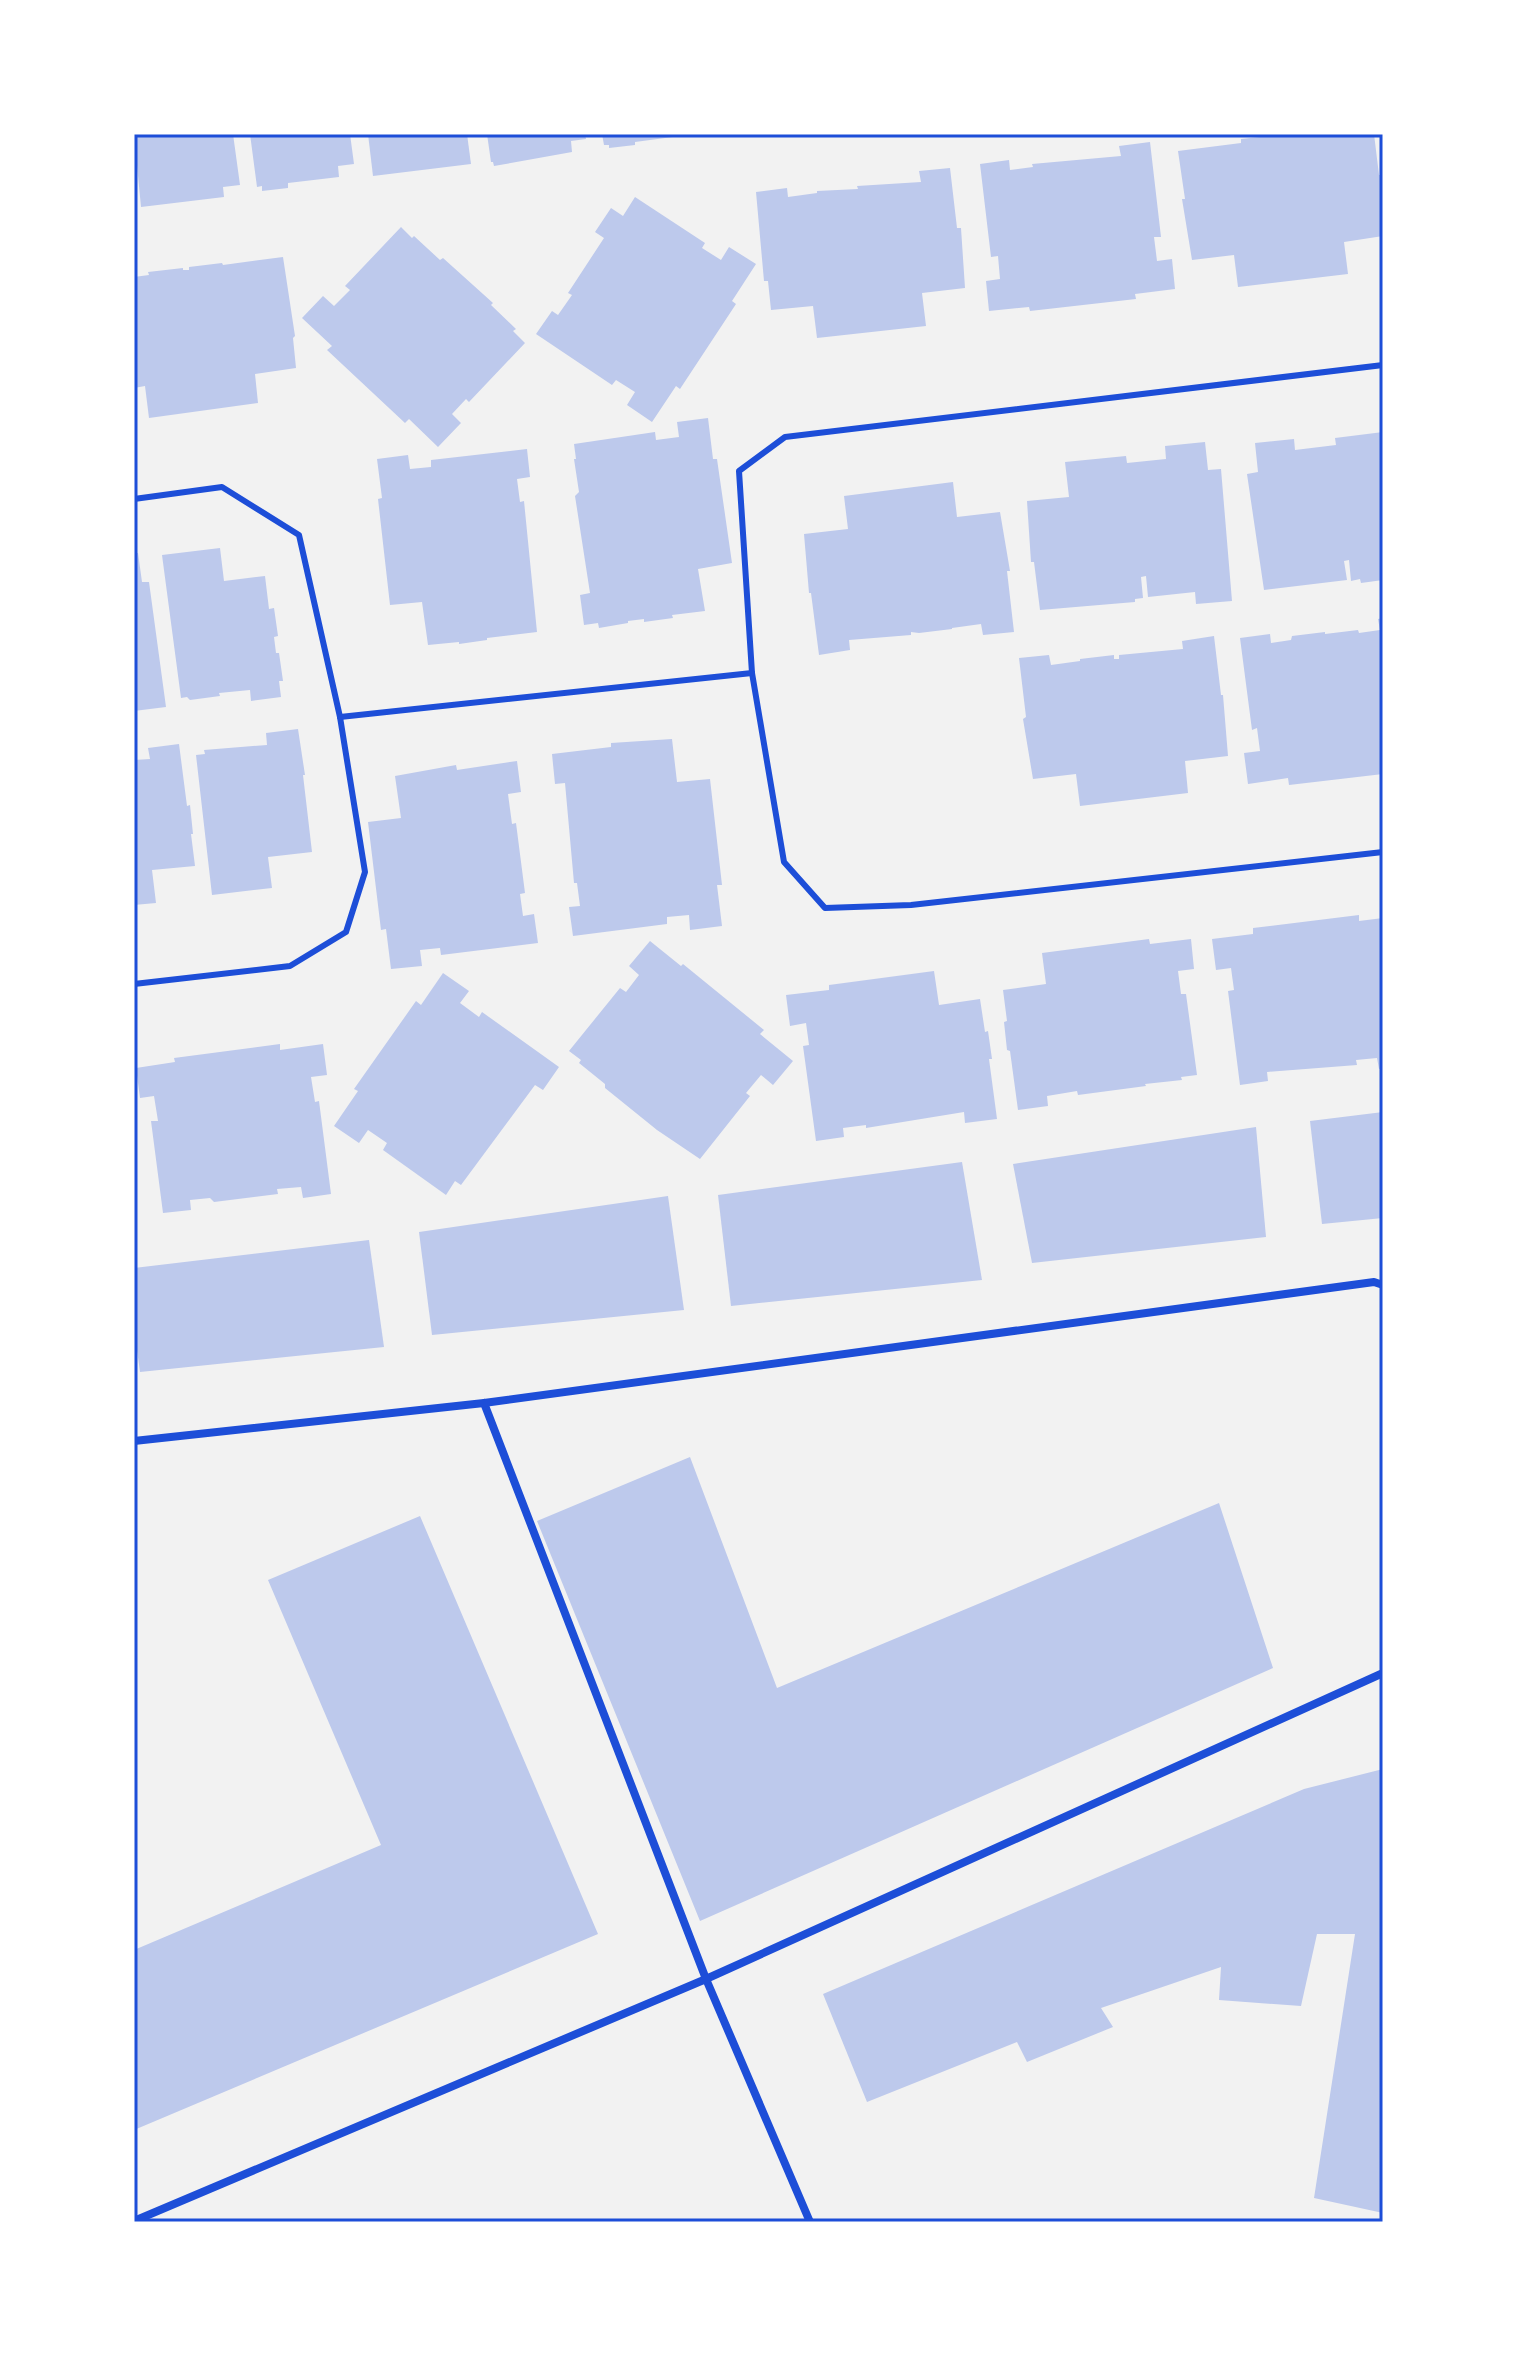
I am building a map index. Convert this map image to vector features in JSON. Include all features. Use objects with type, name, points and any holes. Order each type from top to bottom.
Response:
[{"type":"street","points":[[134,1441],[484,1403],[1374,1282],[1383,1285]]},
{"type":"street","points":[[484,1403],[706,1979],[810,2222]]},
{"type":"street","points":[[134,2221],[706,1979],[1383,1673]]},
{"type":"lane","points":[[1383,365],[785,437],[739,471],[752,673],[784,862],[825,908],[911,905],[1383,852]]},
{"type":"lane","points":[[134,499],[222,487],[299,535],[340,717],[365,872],[346,932],[290,966],[134,984]]},
{"type":"lane","points":[[340,717],[752,673]]},
{"type":"building","points":[[134,134],[233,134],[240,185],[223,187],[224,197],[141,207]]},
{"type":"building","points":[[250,134],[350,134],[354,164],[338,166],[339,177],[288,183],[288,188],[262,191],[262,186],[257,187]]},
{"type":"building","points":[[368,134],[467,134],[471,164],[373,176]]},
{"type":"building","points":[[487,134],[585,134],[586,139],[571,141],[572,152],[494,166]]},
{"type":"building","points":[[602,134],[680,136],[609,148],[609,145],[604,145]]},
{"type":"building","points":[[1288,134],[1374,134],[1379,175],[1383,175],[1383,236],[1344,242],[1348,274],[1238,287],[1234,255],[1192,260],[1178,151]]},
{"type":"building","points":[[1150,142],[1161,237],[1154,237],[1157,261],[1172,259],[1175,289],[1135,294],[1136,299],[1030,311],[1029,307],[989,311],[986,281],[1000,279],[998,256],[991,257],[980,164],[1009,160],[1010,170],[1033,167],[1032,164],[1121,156],[1119,146]]},
{"type":"building","points":[[950,168],[957,228],[961,228],[965,288],[922,293],[926,326],[817,338],[813,306],[771,310],[768,281],[764,281],[756,192],[787,188],[788,197],[817,191],[858,189],[857,186],[921,182],[919,171]]},
{"type":"building","points":[[635,197],[705,243],[702,248],[721,260],[729,247],[756,264],[732,301],[736,304],[680,389],[676,386],[652,422],[627,405],[635,392],[616,380],[612,385],[536,334],[552,311],[558,315],[572,295],[568,293],[604,238],[595,232],[611,208],[623,216]]},
{"type":"building","points":[[401,227],[440,260],[443,258],[493,303],[491,305],[516,329],[513,331],[525,343],[469,402],[466,399],[452,414],[461,423],[438,447],[409,419],[405,423],[327,350],[332,346],[302,318],[323,296],[334,306],[350,290],[345,286]]},
{"type":"building","points":[[283,257],[295,336],[296,368],[255,374],[258,403],[149,418],[145,386],[134,388],[134,277],[149,275],[148,272],[189,270],[189,267]]},
{"type":"building","points":[[708,418],[732,563],[698,569],[705,611],[599,628],[598,623],[584,625],[580,595],[590,593],[575,496],[579,492],[574,444],[655,432],[656,440],[679,437],[677,422]]},
{"type":"building","points":[[1383,432],[1383,580],[1351,581],[1349,560],[1344,561],[1347,580],[1264,590],[1247,474],[1258,472],[1255,443],[1294,439],[1295,450],[1336,445],[1335,438]]},
{"type":"building","points":[[1205,442],[1208,470],[1221,469],[1232,601],[1196,604],[1195,592],[1148,597],[1146,576],[1141,577],[1143,598],[1135,599],[1135,602],[1040,610],[1034,562],[1031,562],[1027,501],[1069,497],[1065,462],[1126,456],[1127,463],[1166,459],[1165,446]]},
{"type":"building","points":[[527,449],[530,477],[517,479],[520,502],[524,501],[537,632],[459,644],[428,645],[422,602],[390,605],[378,499],[382,498],[377,459],[408,455],[410,469],[431,467],[431,460]]},
{"type":"building","points":[[953,482],[957,517],[1000,512],[1010,571],[1007,571],[1014,632],[983,635],[981,624],[911,632],[911,635],[849,640],[850,650],[819,655],[804,534],[848,529],[844,496]]},
{"type":"building","points":[[220,548],[224,581],[265,576],[269,609],[274,608],[278,636],[274,637],[283,681],[279,681],[281,697],[251,701],[250,690],[190,700],[181,698],[162,555]]},
{"type":"building","points":[[134,553],[138,553],[142,582],[149,582],[166,707],[134,711]]},
{"type":"building","points":[[1383,618],[1383,774],[1289,785],[1288,778],[1248,784],[1244,753],[1260,751],[1257,728],[1252,730],[1240,638],[1270,634],[1271,643],[1291,640],[1292,636],[1325,632],[1358,630],[1359,633],[1380,630],[1378,619]]},
{"type":"building","points":[[1214,636],[1228,756],[1185,761],[1188,793],[1080,806],[1076,774],[1033,779],[1023,719],[1026,717],[1019,658],[1049,655],[1051,665],[1114,655],[1114,659],[1119,659],[1119,655],[1183,649],[1182,641]]},
{"type":"building","points":[[298,729],[312,852],[268,857],[272,888],[212,895],[196,755],[205,754],[204,750],[267,745],[266,733]]},
{"type":"building","points":[[672,739],[677,782],[710,779],[722,885],[717,885],[722,926],[690,930],[689,915],[667,917],[667,924],[573,936],[569,907],[580,906],[577,883],[574,883],[565,783],[555,784],[552,754],[611,747],[611,743]]},
{"type":"building","points":[[179,744],[187,806],[190,805],[195,866],[152,870],[156,903],[134,905],[134,760],[150,759],[148,748]]},
{"type":"building","points":[[517,761],[521,792],[508,794],[512,824],[516,823],[525,893],[520,894],[523,916],[534,914],[538,943],[441,955],[440,948],[420,950],[422,966],[391,969],[386,929],[381,930],[368,822],[401,818],[395,776],[456,765],[457,770]]},
{"type":"building","points":[[1359,915],[1359,921],[1383,918],[1383,1068],[1379,1069],[1377,1058],[1356,1060],[1357,1065],[1267,1072],[1268,1081],[1240,1085],[1228,991],[1234,990],[1231,968],[1216,970],[1212,939],[1253,934],[1253,928]]},
{"type":"building","points":[[1149,939],[1150,944],[1191,939],[1194,969],[1178,971],[1181,994],[1186,994],[1197,1075],[1146,1086],[1047,1096],[1048,1106],[1018,1110],[1010,1051],[1007,1050],[1003,990],[1046,984],[1042,953]]},
{"type":"building","points":[[650,941],[764,1030],[760,1034],[793,1061],[773,1085],[761,1075],[746,1093],[750,1096],[700,1159],[657,1130],[605,1088],[605,1084],[569,1051],[620,988],[626,992],[639,975],[629,966]]},
{"type":"building","points":[[934,971],[939,1005],[980,999],[992,1059],[989,1059],[997,1119],[965,1123],[964,1112],[866,1128],[866,1125],[843,1128],[844,1137],[816,1141],[803,1046],[809,1045],[806,1023],[790,1026],[786,995],[829,990],[829,985]]},
{"type":"building","points":[[443,973],[469,991],[460,1003],[479,1017],[482,1012],[559,1067],[543,1090],[535,1085],[461,1185],[455,1181],[446,1195],[383,1150],[387,1143],[368,1130],[359,1143],[334,1126],[358,1091],[354,1089],[416,1001],[421,1005]]},
{"type":"building","points":[[280,1044],[280,1050],[323,1044],[327,1075],[311,1077],[315,1102],[319,1101],[331,1194],[303,1198],[301,1187],[277,1189],[278,1194],[214,1202],[210,1198],[190,1200],[191,1210],[163,1213],[151,1121],[158,1121],[154,1096],[140,1098],[136,1068],[175,1062],[174,1058]]},
{"type":"building","points":[[1383,1112],[1383,1218],[1322,1224],[1310,1121]]},
{"type":"building","points":[[1256,1127],[1266,1237],[1032,1263],[1013,1164]]},
{"type":"building","points":[[962,1162],[982,1280],[731,1306],[718,1195]]},
{"type":"building","points":[[668,1196],[684,1310],[432,1335],[419,1232]]},
{"type":"building","points":[[369,1240],[384,1347],[140,1372],[134,1328],[134,1268]]},
{"type":"building","points":[[690,1457],[777,1688],[1219,1503],[1273,1668],[700,1921],[537,1521]]},
{"type":"building","points":[[420,1516],[598,1934],[134,2130],[134,1950],[381,1845],[268,1580]]},
{"type":"building","points":[[1383,1769],[1383,2213],[1314,2198],[1355,1934],[1317,1934],[1301,2006],[1219,2000],[1221,1967],[1101,2008],[1113,2027],[1027,2062],[1017,2042],[867,2102],[823,1994],[1304,1789]]}]
